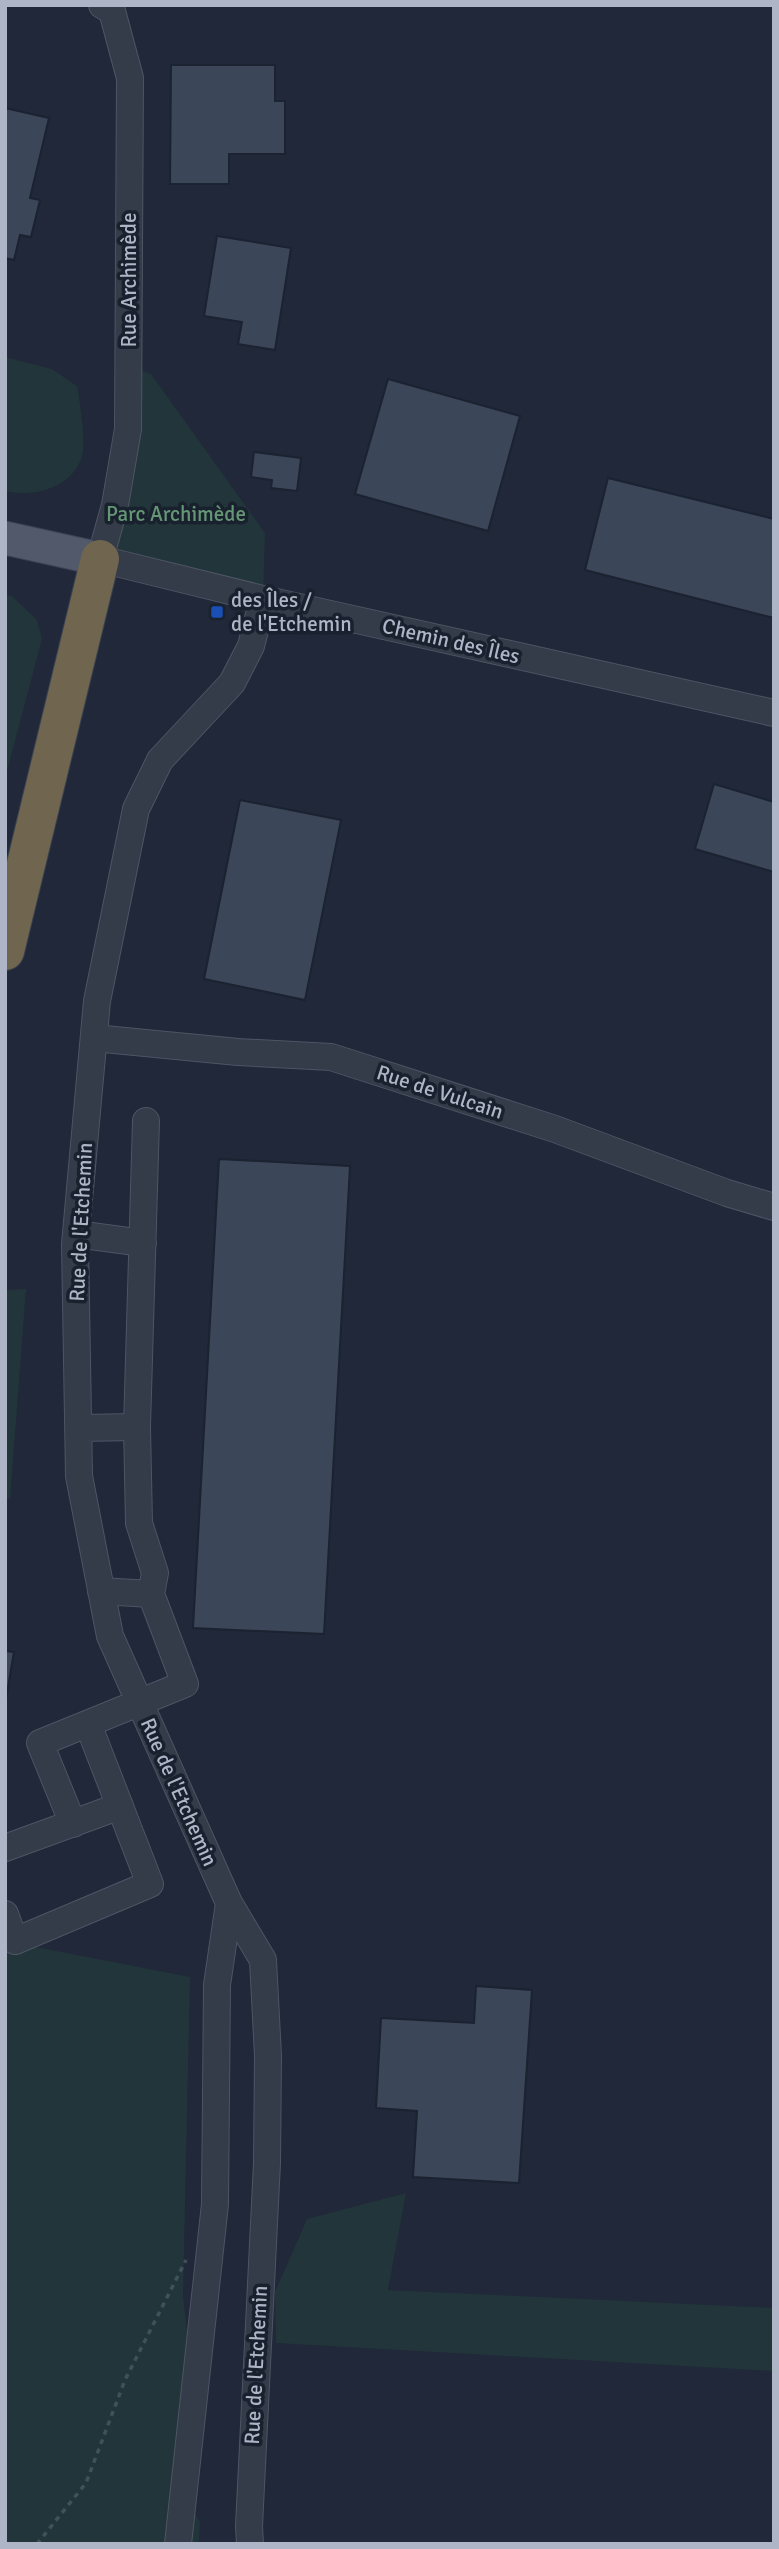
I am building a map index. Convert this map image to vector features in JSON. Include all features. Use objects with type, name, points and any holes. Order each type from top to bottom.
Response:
[{"type":"highway","points":[[5,951],[100,559]]},
{"type":"main road","name":"Chemin des Îles","points":[[5,538],[100,559]]},
{"type":"street","name":"Rue Archimède","points":[[100,559],[115,505],[128,429],[130,78],[112,11],[102,5]]},
{"type":"street","name":"Chemin des Îles","points":[[100,559],[262,599],[774,713]]},
{"type":"street","name":"Rue de l'Etchemin","points":[[250,2544],[267,2163],[268,2056],[263,1960],[229,1903],[110,1636],[79,1476],[76,1234],[97,1001],[136,809],[160,760],[232,683],[251,646],[262,599]]},
{"type":"street","name":"Rue de Vulcain","points":[[94,1038],[238,1052],[331,1057],[555,1129],[727,1193],[774,1207]]},
{"type":"street","points":[[74,1824],[40,1743],[185,1684],[151,1594],[155,1573],[139,1523],[137,1427],[146,1121]]},
{"type":"street","points":[[76,1234],[143,1243]]},
{"type":"street","points":[[79,1428],[137,1427]]},
{"type":"street","points":[[102,1591],[151,1594]]},
{"type":"street","points":[[5,1914],[15,1941],[150,1884],[88,1724]]},
{"type":"street","points":[[5,1848],[120,1806]]},
{"type":"street","points":[[178,2544],[215,2204],[217,1985],[229,1903]]},
{"type":"path","points":[[37,2544],[86,2483],[125,2380],[190,2253]]},
{"type":"green space","points":[[5,357],[52,369],[77,386],[83,431],[82,456],[70,476],[51,488],[28,493],[5,491]]},
{"type":"green space","name":"Parc Archimède","points":[[128,366],[151,374],[265,533],[263,599],[100,559]]},
{"type":"green space","points":[[5,595],[12,596],[37,620],[42,639],[5,779]]},
{"type":"green space","points":[[26,1289],[10,1499],[5,1498],[5,1290]]},
{"type":"green space","points":[[5,1941],[190,1977],[183,2296],[195,2401],[180,2487],[200,2522],[199,2544],[5,2544]]},
{"type":"green space","points":[[406,2193],[388,2290],[774,2308],[774,2371],[276,2343],[275,2292],[307,2219]]},
{"type":"building","points":[[171,65],[275,65],[275,101],[285,101],[285,154],[229,154],[229,184],[170,184]]},
{"type":"building","points":[[5,108],[49,118],[30,198],[40,200],[31,237],[20,235],[14,260],[5,258]]},
{"type":"building","points":[[217,236],[291,248],[275,350],[238,344],[242,322],[204,316]]},
{"type":"building","points":[[388,379],[520,416],[488,531],[355,494]]},
{"type":"building","points":[[254,452],[301,458],[297,491],[271,488],[272,480],[251,477]]},
{"type":"building","points":[[608,478],[774,519],[774,618],[585,570]]},
{"type":"building","points":[[714,784],[774,802],[774,872],[695,849]]},
{"type":"building","points":[[240,800],[341,820],[305,1000],[204,979]]},
{"type":"building","points":[[219,1159],[350,1166],[324,1634],[193,1628]]},
{"type":"building","points":[[5,1651],[14,1652],[5,1705]]},
{"type":"building","points":[[476,1986],[532,1990],[519,2183],[413,2177],[417,2111],[376,2108],[381,2018],[474,2023]]},
{"type":"place","name":"des Îles / de l'Etchemin","points":[[217,612]]}]
